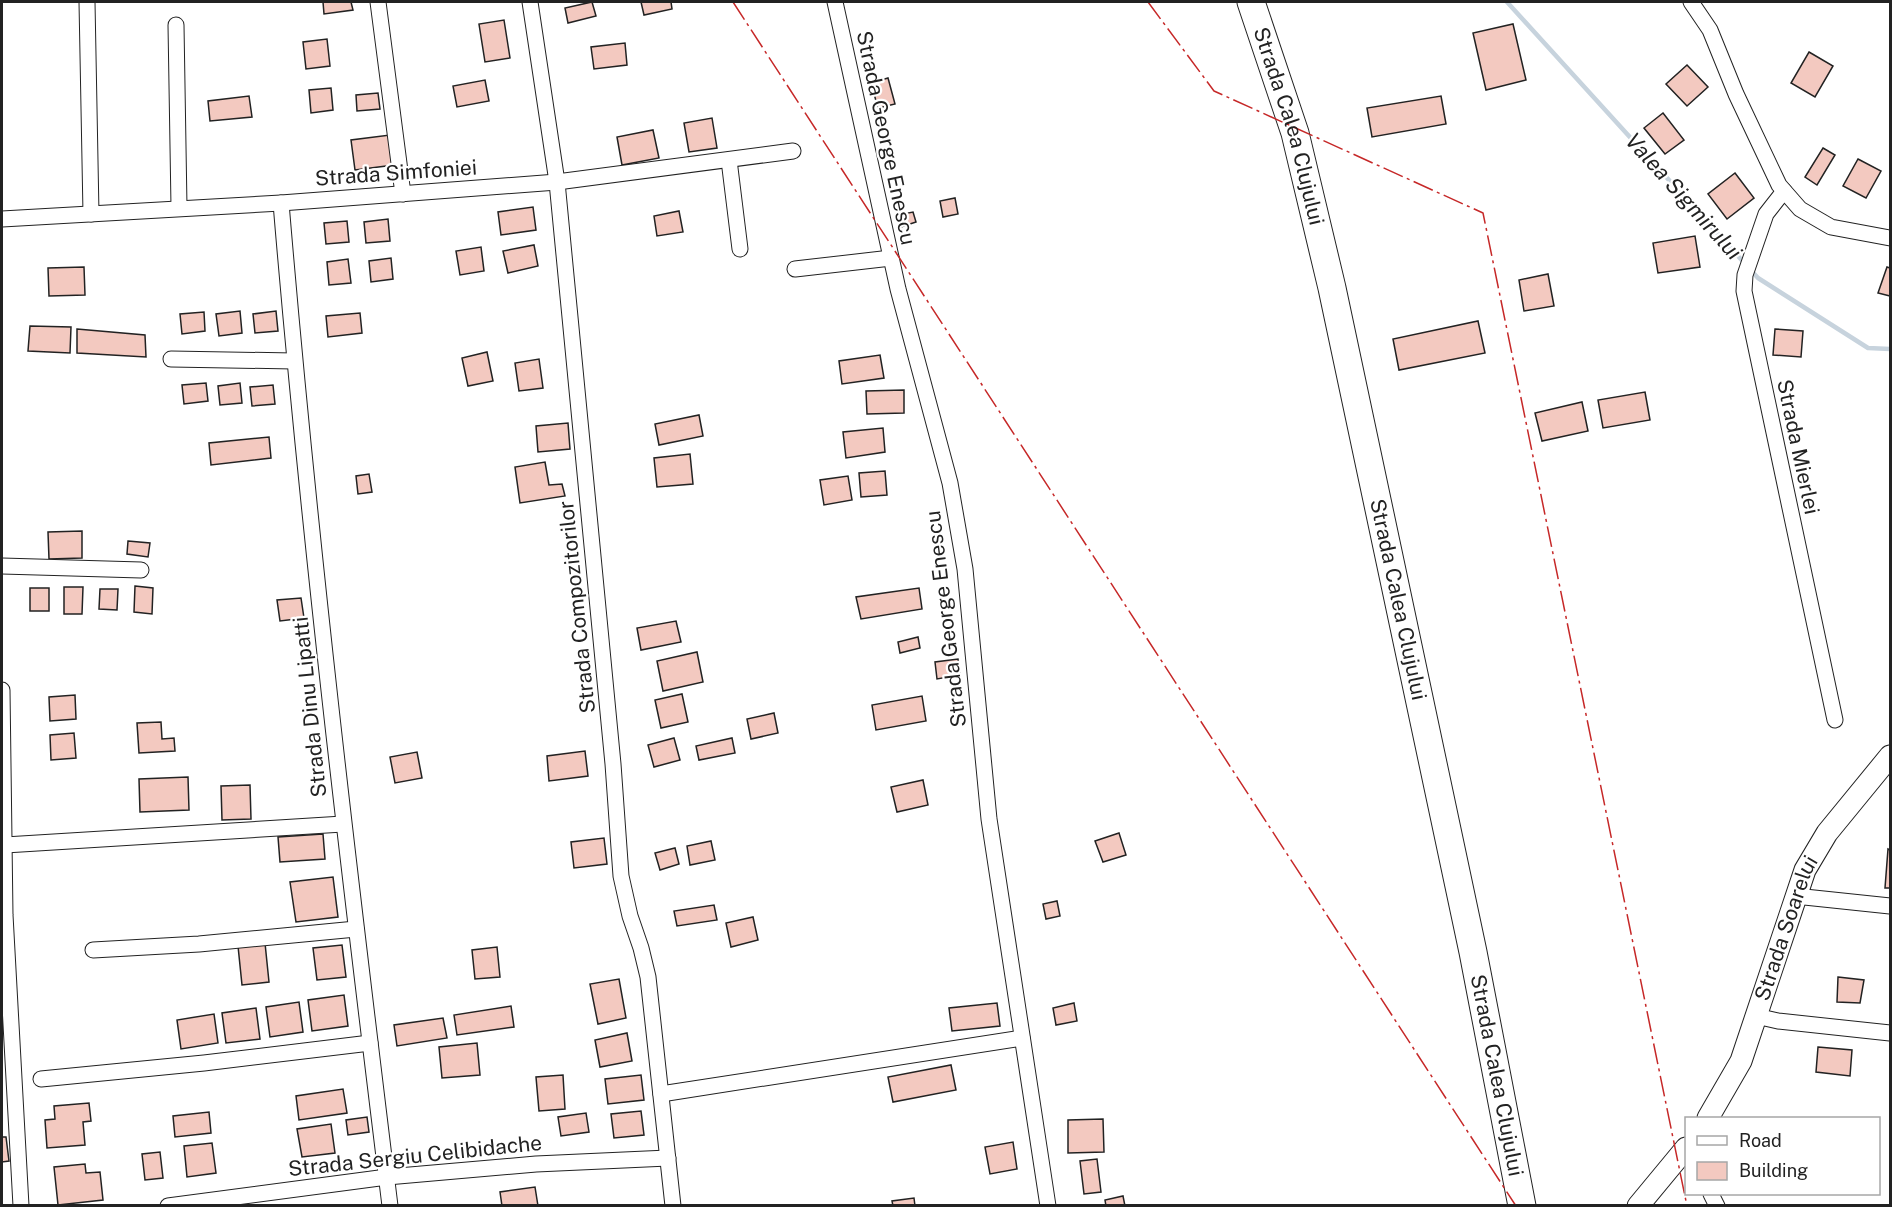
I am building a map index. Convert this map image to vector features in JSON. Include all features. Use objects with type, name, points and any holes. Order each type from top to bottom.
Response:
[{"type":"highway","name":"Strada Calea Clujului","points":[[1251,2],[1295,133],[1332,288],[1473,952],[1522,1206]]},
{"type":"main road","name":"Strada Soarelui","points":[[1709,1117],[1741,1061],[1805,870],[1827,833],[1890,756]]},
{"type":"main road","points":[[1638,1206],[1685,1153]]},
{"type":"street","points":[[87,2],[91,214]]},
{"type":"street","points":[[378,2],[403,194]]},
{"type":"street","name":"Strada Compozitorilor","points":[[530,2],[557,182],[613,764],[621,876],[648,977],[673,1206]]},
{"type":"street","name":"Strada George Enescu","points":[[835,2],[891,258],[950,483],[965,569],[989,819],[1048,1206]]},
{"type":"street","points":[[1691,2],[1710,30],[1736,94],[1779,185],[1784,191],[1800,209],[1831,227],[1890,238]]},
{"type":"street","points":[[176,25],[179,207]]},
{"type":"street","name":"Strada Simfoniei","points":[[2,219],[179,207],[281,203],[557,182],[793,152]]},
{"type":"street","points":[[729,160],[740,249]]},
{"type":"street","name":"Strada Mierlei","points":[[1784,191],[1766,214],[1748,269],[1744,291],[1835,720]]},
{"type":"street","name":"Strada Dinu Lipatti","points":[[281,203],[294,361],[343,824],[390,1206]]},
{"type":"street","points":[[795,269],[891,258]]},
{"type":"street","points":[[171,359],[294,361]]},
{"type":"street","points":[[2,566],[141,570]]},
{"type":"street","points":[[2,690],[5,915],[21,1206]]},
{"type":"street","points":[[5,845],[343,824]]},
{"type":"street","points":[[1795,896],[1890,906]]},
{"type":"street","points":[[93,950],[199,944],[356,928]]},
{"type":"street","points":[[1756,1016],[1778,1021],[1890,1033]]},
{"type":"street","points":[[661,1094],[1022,1038]]},
{"type":"street","points":[[41,1079],[204,1064],[370,1043]]},
{"type":"street","name":"Strada Sergiu Celibidache","points":[[168,1206],[387,1177],[536,1164],[668,1158]]},
{"type":"building","points":[[323,2],[351,2],[353,10],[324,14]]},
{"type":"building","points":[[592,2],[596,16],[568,23],[565,8]]},
{"type":"building","points":[[641,2],[671,2],[672,9],[644,15]]},
{"type":"building","points":[[504,20],[510,58],[485,62],[479,24]]},
{"type":"building","points":[[1513,24],[1526,80],[1486,90],[1473,33]]},
{"type":"building","points":[[327,39],[330,66],[306,69],[303,42]]},
{"type":"building","points":[[625,43],[627,65],[594,69],[591,47]]},
{"type":"building","points":[[1809,52],[1833,66],[1815,97],[1791,83]]},
{"type":"building","points":[[1687,65],[1708,87],[1687,106],[1666,84]]},
{"type":"building","points":[[888,78],[895,104],[878,108],[871,83]]},
{"type":"building","points":[[485,80],[489,101],[457,107],[453,86]]},
{"type":"building","points":[[331,88],[333,110],[311,113],[309,90]]},
{"type":"building","points":[[378,93],[380,109],[357,111],[356,95]]},
{"type":"building","points":[[249,96],[252,117],[210,121],[208,101]]},
{"type":"building","points":[[1441,96],[1446,124],[1372,137],[1367,108]]},
{"type":"building","points":[[1663,113],[1684,140],[1665,154],[1644,128]]},
{"type":"building","points":[[712,118],[717,148],[689,152],[684,123]]},
{"type":"building","points":[[653,130],[659,158],[622,165],[617,137]]},
{"type":"building","points":[[390,135],[394,165],[355,170],[351,140]]},
{"type":"building","points":[[1823,148],[1835,155],[1817,185],[1805,177]]},
{"type":"building","points":[[1858,159],[1881,171],[1866,198],[1843,186]]},
{"type":"building","points":[[1735,173],[1754,198],[1727,219],[1708,194]]},
{"type":"building","points":[[955,198],[958,214],[943,217],[940,201]]},
{"type":"building","points":[[533,207],[536,230],[501,235],[498,212]]},
{"type":"building","points":[[679,211],[683,232],[657,236],[654,216]]},
{"type":"building","points":[[913,212],[916,222],[901,227],[898,215]]},
{"type":"building","points":[[388,219],[390,241],[366,243],[364,222]]},
{"type":"building","points":[[347,221],[349,242],[326,244],[324,223]]},
{"type":"building","points":[[1695,236],[1700,267],[1658,273],[1653,243]]},
{"type":"building","points":[[534,245],[538,266],[508,273],[503,251]]},
{"type":"building","points":[[481,247],[484,271],[460,275],[456,251]]},
{"type":"building","points":[[391,258],[393,279],[371,282],[369,261]]},
{"type":"building","points":[[348,259],[351,283],[329,285],[327,262]]},
{"type":"building","points":[[84,267],[85,295],[49,296],[48,268]]},
{"type":"building","points":[[1887,267],[1890,268],[1890,296],[1878,293]]},
{"type":"building","points":[[1548,274],[1554,306],[1524,311],[1519,280]]},
{"type":"building","points":[[240,311],[242,333],[219,336],[216,314]]},
{"type":"building","points":[[276,311],[278,331],[255,333],[253,314]]},
{"type":"building","points":[[204,312],[205,331],[182,334],[180,314]]},
{"type":"building","points":[[360,313],[362,333],[328,337],[326,316]]},
{"type":"building","points":[[1478,321],[1485,353],[1399,370],[1393,339]]},
{"type":"building","points":[[30,326],[71,327],[70,353],[28,351]]},
{"type":"building","points":[[77,329],[145,335],[146,357],[77,353]]},
{"type":"building","points":[[1775,329],[1803,331],[1801,357],[1773,355]]},
{"type":"building","points":[[487,352],[493,381],[468,386],[462,358]]},
{"type":"building","points":[[880,355],[884,378],[842,384],[839,361]]},
{"type":"building","points":[[539,359],[543,388],[519,391],[515,363]]},
{"type":"building","points":[[206,383],[208,401],[184,404],[182,385]]},
{"type":"building","points":[[240,383],[242,403],[220,405],[218,386]]},
{"type":"building","points":[[273,385],[275,404],[252,406],[250,387]]},
{"type":"building","points":[[904,390],[904,413],[867,414],[866,391]]},
{"type":"building","points":[[1645,392],[1650,420],[1603,428],[1598,400]]},
{"type":"building","points":[[1582,402],[1588,431],[1542,441],[1535,413]]},
{"type":"building","points":[[699,415],[703,436],[659,445],[655,424]]},
{"type":"building","points":[[568,423],[570,449],[538,452],[536,426]]},
{"type":"building","points":[[883,428],[885,452],[846,458],[843,432]]},
{"type":"building","points":[[269,437],[271,458],[211,465],[209,443]]},
{"type":"building","points":[[690,454],[693,484],[657,487],[654,458]]},
{"type":"building","points":[[545,462],[549,485],[562,484],[565,496],[520,503],[515,467]]},
{"type":"building","points":[[885,471],[887,495],[861,497],[859,473]]},
{"type":"building","points":[[369,474],[372,492],[358,494],[356,476]]},
{"type":"building","points":[[848,476],[852,500],[824,505],[820,480]]},
{"type":"building","points":[[82,531],[82,558],[49,559],[48,532]]},
{"type":"building","points":[[128,541],[150,543],[148,557],[127,554]]},
{"type":"building","points":[[135,586],[153,588],[152,614],[134,612]]},
{"type":"building","points":[[64,587],[83,587],[82,614],[64,614]]},
{"type":"building","points":[[30,588],[49,588],[49,611],[30,611]]},
{"type":"building","points":[[919,588],[922,609],[861,619],[856,597]]},
{"type":"building","points":[[100,589],[118,589],[117,610],[99,609]]},
{"type":"building","points":[[301,598],[304,618],[280,621],[277,600]]},
{"type":"building","points":[[676,621],[681,642],[641,650],[637,628]]},
{"type":"building","points":[[918,637],[920,648],[900,653],[898,642]]},
{"type":"building","points":[[697,652],[703,682],[663,691],[657,661]]},
{"type":"building","points":[[958,659],[960,675],[937,679],[935,662]]},
{"type":"building","points":[[682,694],[688,722],[661,728],[655,700]]},
{"type":"building","points":[[75,695],[76,719],[50,721],[49,697]]},
{"type":"building","points":[[922,696],[926,721],[876,730],[872,705]]},
{"type":"building","points":[[774,713],[778,733],[751,739],[747,719]]},
{"type":"building","points":[[161,722],[162,739],[174,738],[175,751],[139,753],[137,723]]},
{"type":"building","points":[[74,733],[76,758],[51,760],[50,735]]},
{"type":"building","points":[[674,738],[680,760],[654,767],[648,745]]},
{"type":"building","points":[[732,738],[735,753],[699,760],[696,746]]},
{"type":"building","points":[[585,751],[588,776],[549,781],[547,756]]},
{"type":"building","points":[[417,752],[422,778],[395,783],[390,757]]},
{"type":"building","points":[[188,777],[189,810],[140,812],[139,779]]},
{"type":"building","points":[[923,780],[928,805],[897,812],[891,787]]},
{"type":"building","points":[[250,785],[251,819],[222,820],[221,786]]},
{"type":"building","points":[[1119,833],[1126,855],[1103,862],[1095,841]]},
{"type":"building","points":[[323,834],[325,859],[280,862],[278,837]]},
{"type":"building","points":[[604,838],[607,864],[574,868],[571,842]]},
{"type":"building","points":[[711,841],[715,860],[690,865],[687,846]]},
{"type":"building","points":[[675,848],[679,864],[660,870],[655,853]]},
{"type":"building","points":[[1888,849],[1890,850],[1890,888],[1885,888]]},
{"type":"building","points":[[333,877],[338,917],[296,922],[290,882]]},
{"type":"building","points":[[1057,901],[1060,916],[1046,919],[1043,904]]},
{"type":"building","points":[[714,905],[717,920],[677,926],[674,911]]},
{"type":"building","points":[[753,917],[758,940],[731,947],[726,923]]},
{"type":"building","points":[[265,943],[269,982],[242,985],[238,946]]},
{"type":"building","points":[[342,945],[346,977],[317,980],[313,948]]},
{"type":"building","points":[[497,947],[500,977],[475,979],[472,950]]},
{"type":"building","points":[[1838,977],[1864,980],[1860,1003],[1837,1002]]},
{"type":"building","points":[[619,979],[626,1018],[598,1024],[590,984]]},
{"type":"building","points":[[344,995],[348,1026],[312,1031],[308,1000]]},
{"type":"building","points":[[299,1002],[303,1032],[270,1037],[266,1007]]},
{"type":"building","points":[[997,1003],[1000,1026],[952,1031],[949,1008]]},
{"type":"building","points":[[1074,1003],[1077,1021],[1056,1025],[1053,1008]]},
{"type":"building","points":[[511,1006],[514,1027],[457,1035],[454,1015]]},
{"type":"building","points":[[256,1008],[260,1039],[226,1043],[222,1013]]},
{"type":"building","points":[[214,1014],[218,1043],[181,1049],[177,1020]]},
{"type":"building","points":[[443,1018],[447,1038],[397,1046],[394,1025]]},
{"type":"building","points":[[627,1033],[632,1061],[600,1067],[595,1040]]},
{"type":"building","points":[[477,1043],[480,1075],[442,1078],[439,1047]]},
{"type":"building","points":[[1818,1047],[1852,1050],[1850,1076],[1816,1072]]},
{"type":"building","points":[[951,1065],[956,1090],[893,1102],[888,1077]]},
{"type":"building","points":[[563,1075],[565,1109],[539,1111],[536,1077]]},
{"type":"building","points":[[641,1075],[644,1100],[608,1104],[605,1079]]},
{"type":"building","points":[[343,1089],[347,1113],[299,1120],[296,1096]]},
{"type":"building","points":[[89,1103],[91,1121],[83,1122],[85,1145],[47,1148],[45,1120],[55,1119],[54,1106]]},
{"type":"building","points":[[641,1111],[644,1135],[614,1138],[611,1114]]},
{"type":"building","points":[[209,1112],[211,1133],[175,1137],[173,1116]]},
{"type":"building","points":[[586,1113],[589,1132],[561,1136],[558,1117]]},
{"type":"building","points":[[367,1117],[369,1132],[348,1135],[346,1120]]},
{"type":"building","points":[[1103,1119],[1104,1152],[1068,1153],[1068,1120]]},
{"type":"building","points":[[331,1124],[335,1153],[302,1157],[297,1129]]},
{"type":"building","points":[[2,1137],[6,1137],[9,1161],[2,1162]]},
{"type":"building","points":[[1013,1142],[1017,1169],[990,1174],[985,1147]]},
{"type":"building","points":[[212,1143],[216,1173],[187,1177],[184,1146]]},
{"type":"building","points":[[160,1152],[163,1178],[145,1180],[142,1154]]},
{"type":"building","points":[[1097,1159],[1101,1192],[1084,1194],[1080,1161]]},
{"type":"building","points":[[85,1164],[86,1173],[100,1172],[103,1200],[58,1205],[54,1167]]},
{"type":"building","points":[[535,1187],[538,1206],[502,1206],[500,1192]]},
{"type":"building","points":[[1123,1196],[1125,1206],[1106,1206],[1105,1200]]},
{"type":"building","points":[[914,1198],[915,1206],[893,1206],[892,1201]]},
{"type":"waterway","name":"Valea Sigmirului","points":[[1507,2],[1758,278],[1868,348],[1890,349]]},
{"type":"power","points":[[733,2],[1516,1206]]},
{"type":"power","points":[[1148,2],[1214,91],[1483,213],[1687,1206]]}]
